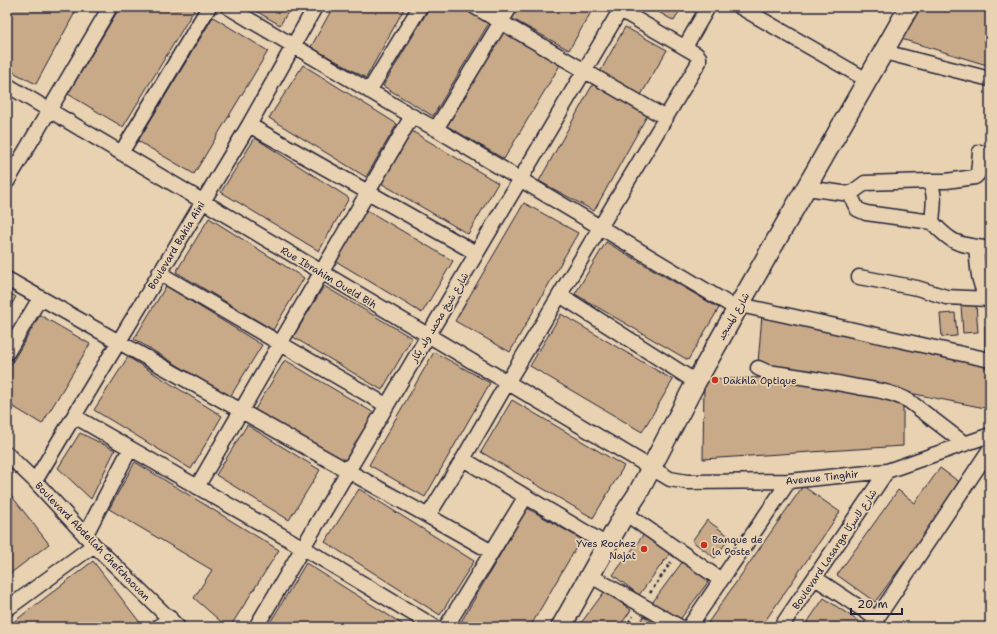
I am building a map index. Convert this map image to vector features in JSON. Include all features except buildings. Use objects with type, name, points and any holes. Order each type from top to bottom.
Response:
[{"type":"street","points":[[7,182],[110,7]]},
{"type":"street","points":[[121,153],[209,7]]},
{"type":"street","points":[[228,7],[436,129],[600,228],[738,307],[990,360]]},
{"type":"street","name":"Boulevard Bahia Aini","points":[[35,482],[249,125],[315,7]]},
{"type":"street","points":[[369,91],[420,7]]},
{"type":"street","points":[[475,7],[666,118]]},
{"type":"street","points":[[436,129],[510,7]]},
{"type":"street","points":[[685,47],[708,7]]},
{"type":"street","points":[[740,7],[867,80]]},
{"type":"street","name":"شارع المسجد","points":[[561,627],[652,468],[696,382],[738,307],[909,7]]},
{"type":"street","points":[[428,516],[464,459],[699,62],[699,57],[696,54],[619,8]]},
{"type":"street","name":"شارع شيخ محمد ولد بكار","points":[[256,627],[584,71],[619,8]]},
{"type":"street","points":[[884,52],[990,79]]},
{"type":"street","name":"Rue Ibrahim Oueld Bih","points":[[7,85],[652,468]]},
{"type":"street","points":[[197,487],[412,116]]},
{"type":"street","points":[[249,125],[476,253]]},
{"type":"street","points":[[806,188],[850,194],[865,183],[946,181],[975,177],[978,174],[980,152]]},
{"type":"street","points":[[928,181],[934,192],[932,222]]},
{"type":"street","points":[[850,194],[857,209],[866,213],[932,222],[951,240],[960,244],[983,248],[980,280],[989,300],[946,297],[917,288],[859,277]]},
{"type":"street","points":[[159,273],[386,405]]},
{"type":"street","points":[[7,279],[492,552]]},
{"type":"street","points":[[560,295],[696,382]]},
{"type":"street","points":[[7,353],[40,298]]},
{"type":"street","points":[[758,368],[766,372],[834,382],[889,393],[901,397],[909,401],[965,444]]},
{"type":"street","points":[[74,416],[302,547],[435,627]]},
{"type":"street","name":"Avenue Tinghir","points":[[652,468],[670,480],[677,481],[789,481],[887,471],[990,435]]},
{"type":"street","points":[[9,604],[89,540],[130,449]]},
{"type":"street","points":[[815,578],[874,623],[990,449]]},
{"type":"street","name":"Boulevard Abdellah Chefchaouan","points":[[7,454],[89,540],[174,623]]},
{"type":"street","points":[[464,459],[607,545]]},
{"type":"street","name":"Boulevard Lasarga شارع لاسركا","points":[[781,627],[887,471]]},
{"type":"street","points":[[689,627],[789,481]]},
{"type":"street","points":[[446,627],[526,496]]},
{"type":"street","points":[[625,513],[721,580]]},
{"type":"street","points":[[591,576],[680,627]]},
{"type":"street","points":[[158,627],[174,623]]},
{"type":"path","points":[[625,627],[680,551]]},
{"type":"place","name":"Dakhla Optique","points":[[715,380]]},
{"type":"place","name":"Banque de la Poste","points":[[704,545]]},
{"type":"place","name":"Yves Rochez Najat","points":[[644,549]]}]
